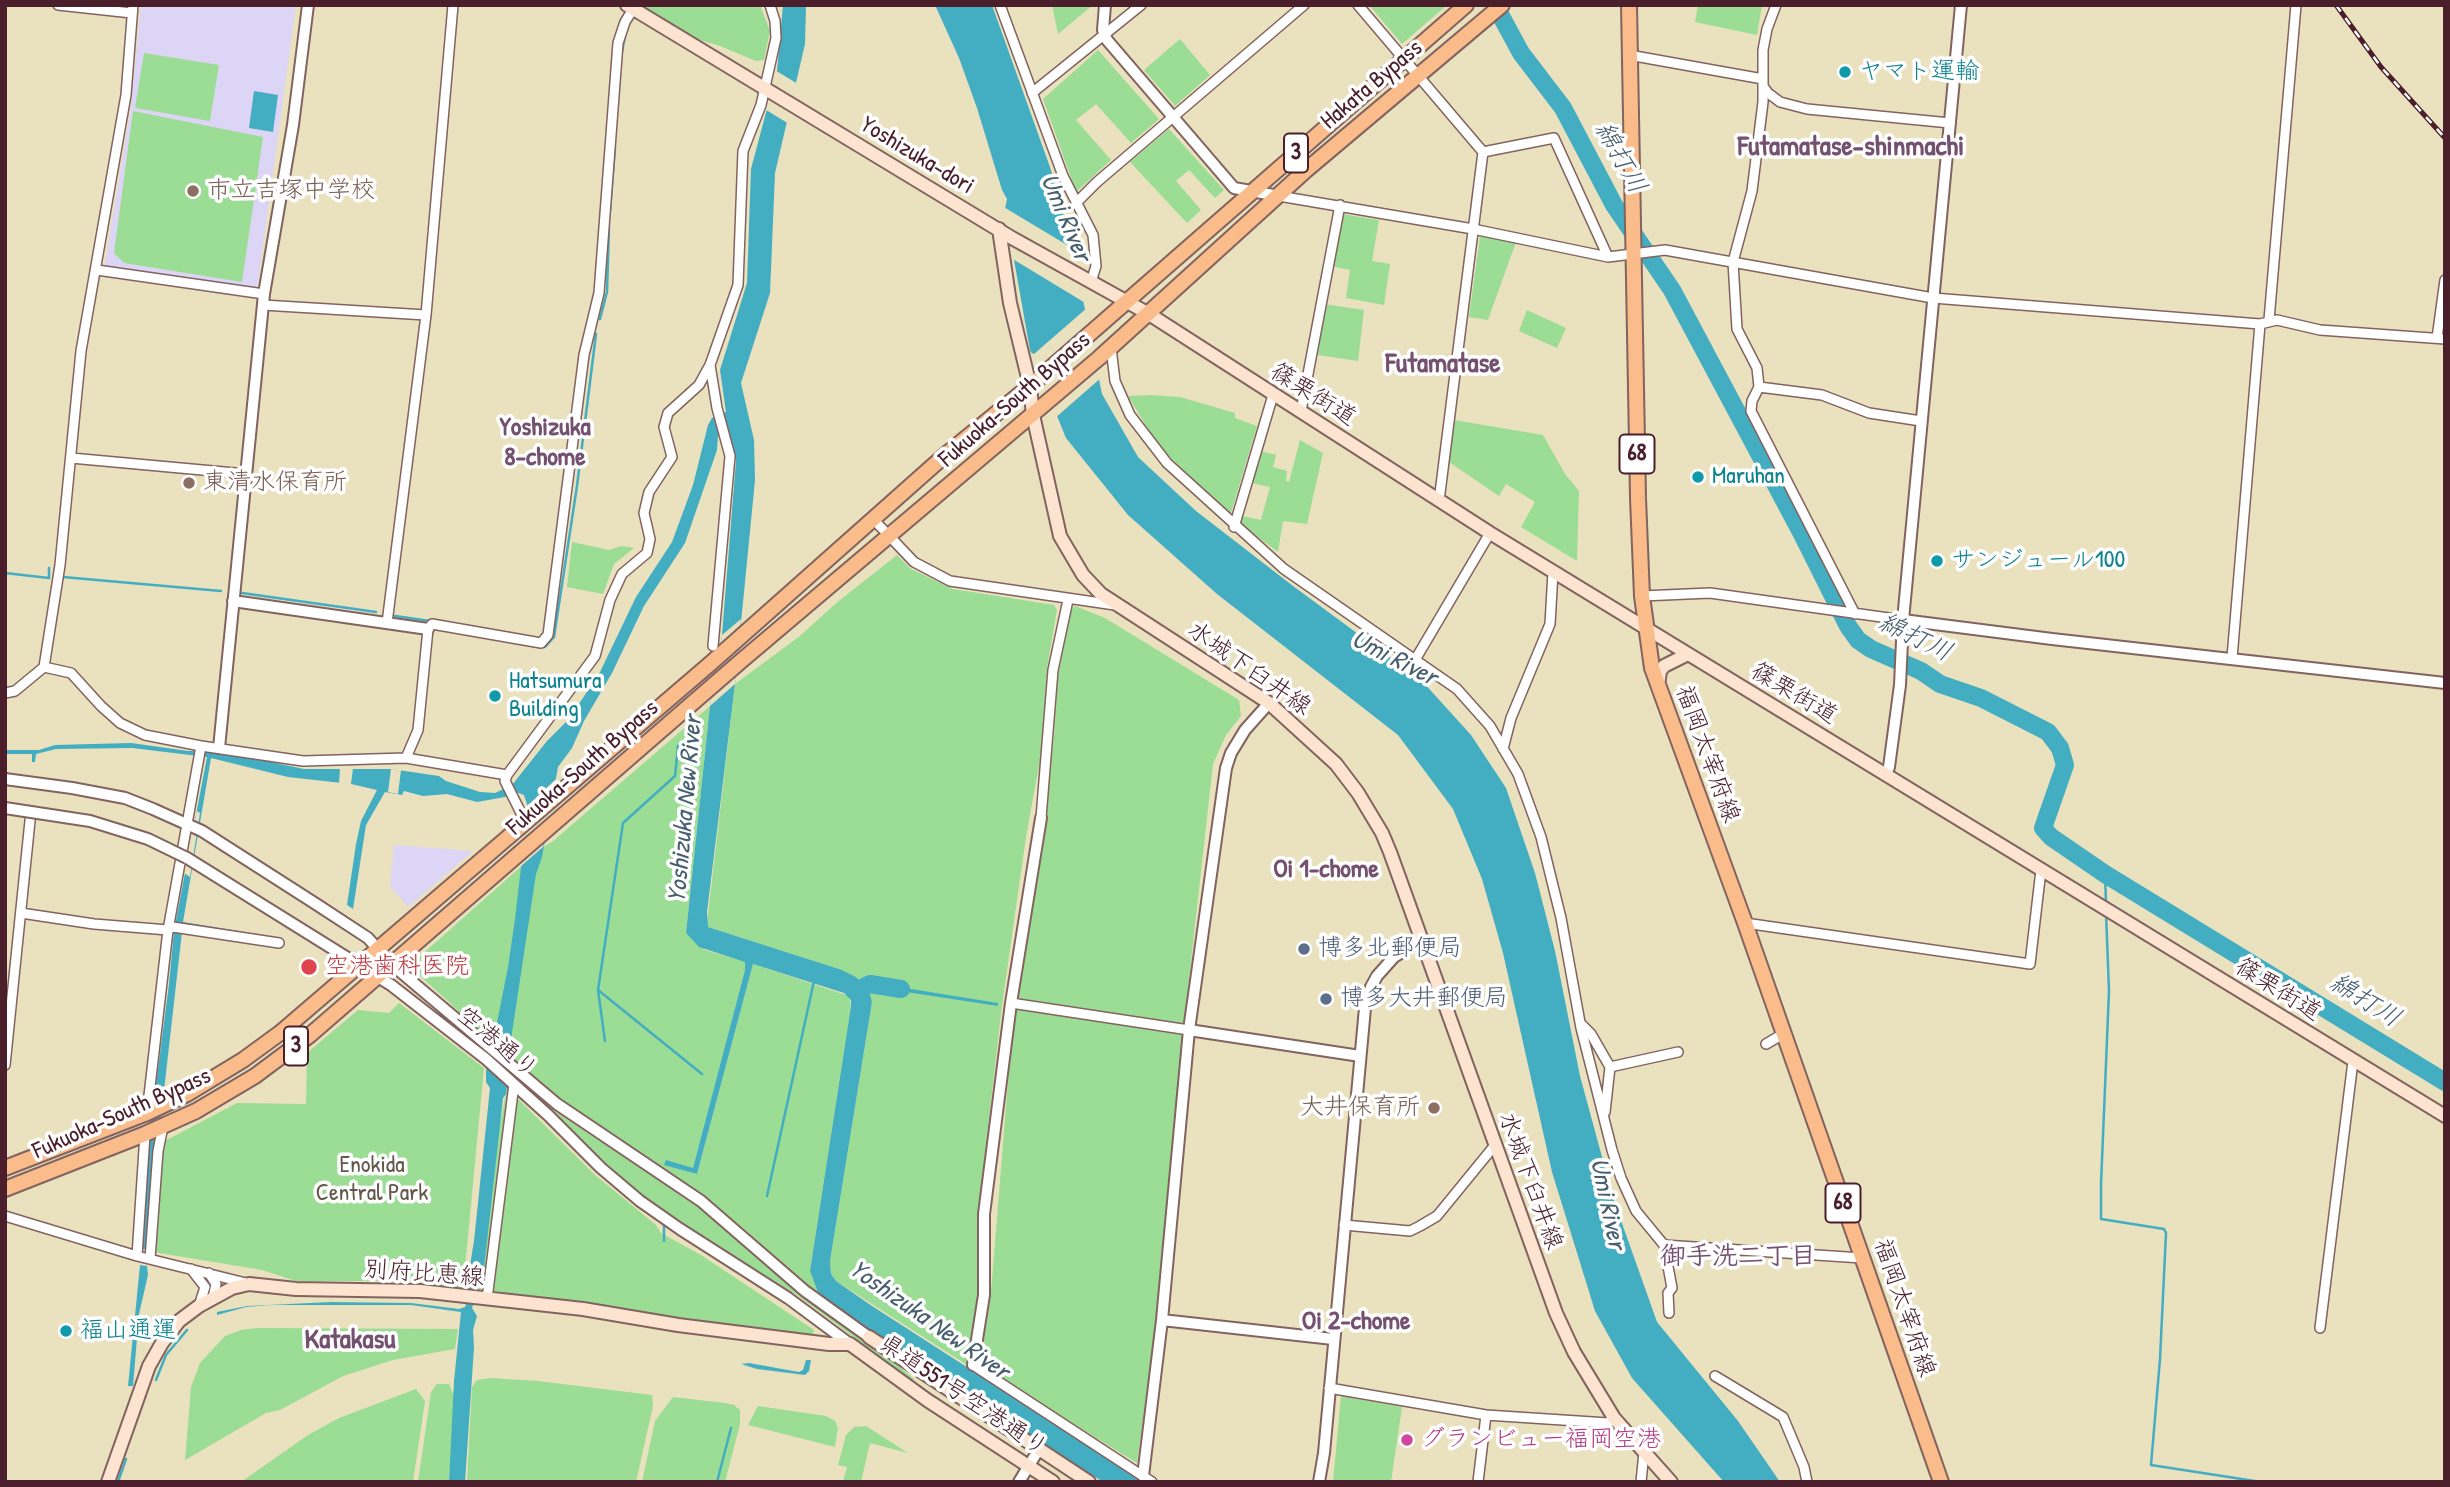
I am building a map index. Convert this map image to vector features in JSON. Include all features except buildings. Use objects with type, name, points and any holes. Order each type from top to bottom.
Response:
[{"type":"main road","name":"Hakata Bypass","points":[[1126,300],[1466,5]]},
{"type":"main road","name":"Hakata Bypass","points":[[1149,314],[1305,172],[1502,5]]},
{"type":"main road","name":"福岡太宰府線","points":[[1629,5],[1632,223],[1628,254],[1633,280],[1642,596],[1651,668],[1745,923],[1941,1482]]},
{"type":"main road","points":[[630,7],[764,88]]},
{"type":"main road","name":"Yoshizuka-dori","points":[[764,88],[1012,238],[1091,282]]},
{"type":"main road","name":"水城下臼井線","points":[[999,229],[1010,303],[1032,383],[1032,415],[1060,536],[1083,575],[1101,594],[1269,703],[1336,764],[1358,793],[1382,833],[1556,1313],[1574,1352],[1614,1418],[1671,1482]]},
{"type":"main road","points":[[1091,282],[1126,300]]},
{"type":"main road","name":"篠栗街道","points":[[1126,300],[1553,572],[2445,1116]]},
{"type":"main road","name":"Fukuoka-South Bypass","points":[[5,1168],[165,1104],[221,1074],[263,1046],[711,663],[943,457],[1126,300]]},
{"type":"main road","name":"Fukuoka-South Bypass","points":[[5,1189],[196,1111],[232,1091],[310,1035],[741,661],[1149,314]]},
{"type":"main road","points":[[1658,687],[1660,671],[1664,666],[1688,654]]},
{"type":"main road","name":"別府比恵線","points":[[108,1482],[155,1354],[170,1332],[199,1306],[232,1288],[249,1284],[296,1289],[420,1291],[583,1309],[678,1325],[829,1343],[850,1343]]},
{"type":"main road","points":[[869,1337],[1089,1482]]},
{"type":"main road","name":"県道551号空港通り","points":[[850,1343],[928,1400],[1053,1482]]},
{"type":"street","points":[[5,693],[15,691],[44,667],[60,565],[81,351],[126,95],[132,9],[58,5]]},
{"type":"street","points":[[219,748],[264,299],[293,125],[308,5]]},
{"type":"street","points":[[387,623],[426,315],[453,5]]},
{"type":"street","points":[[525,821],[505,781],[507,775],[595,656],[610,600],[622,574],[647,553],[650,539],[645,513],[649,492],[672,457],[664,428],[668,413],[699,385],[710,365],[738,285],[743,150],[761,105],[776,38],[770,5]]},
{"type":"street","points":[[1000,5],[1063,176],[1093,236],[1096,266],[1091,282]]},
{"type":"street","points":[[1105,5],[1105,36],[1234,188],[1250,193],[1340,205],[1608,257],[1665,250],[1933,298],[2264,322],[2285,320],[2320,330],[2441,339],[2445,280]]},
{"type":"street","points":[[1032,93],[1141,5]]},
{"type":"street","points":[[1076,203],[1304,5]]},
{"type":"street","points":[[1358,5],[1483,152],[1439,501]]},
{"type":"street","points":[[1776,5],[1766,29],[1763,50],[1763,82],[1752,191],[1733,262],[1737,329],[1757,368],[1759,387],[1752,401],[1751,411],[1850,613]]},
{"type":"street","points":[[1886,775],[1899,685],[1961,5]]},
{"type":"street","points":[[2232,658],[2296,5]]},
{"type":"street","points":[[406,758],[418,730],[428,629],[432,624],[541,643],[548,635],[583,355],[599,293],[618,43],[630,7]]},
{"type":"street","points":[[1629,55],[1763,82]]},
{"type":"street","points":[[1763,82],[1768,93],[1780,102],[1807,109],[1950,123]]},
{"type":"street","points":[[1483,152],[1554,138],[1608,257]]},
{"type":"street","points":[[1301,411],[1340,205]]},
{"type":"street","points":[[97,271],[264,299],[426,315]]},
{"type":"street","points":[[1111,348],[1115,381],[1130,415],[1167,463],[1234,527],[1284,569],[1457,689],[1490,726],[1518,774],[1541,837],[1561,918],[1580,1023],[1621,1178],[1636,1211],[1664,1245],[1672,1288],[1668,1293],[1669,1313]]},
{"type":"street","points":[[710,365],[717,408],[730,456],[713,646]]},
{"type":"street","points":[[1759,387],[1822,395],[1862,411],[1921,421]]},
{"type":"street","points":[[1234,527],[1273,394]]},
{"type":"street","points":[[71,458],[246,474]]},
{"type":"street","points":[[874,520],[914,562],[950,581],[1117,605]]},
{"type":"street","points":[[1415,660],[1490,533]]},
{"type":"street","points":[[1503,749],[1511,718],[1550,624],[1553,572]]},
{"type":"street","points":[[1642,596],[1710,593],[1903,620],[2445,683]]},
{"type":"street","points":[[1068,600],[1054,670],[1041,818],[1011,1003],[984,1214],[984,1295],[973,1365],[1148,1479],[1189,1030],[1226,768],[1231,753],[1245,730],[1269,703]]},
{"type":"street","points":[[233,601],[428,629]]},
{"type":"street","points":[[44,667],[71,673],[120,723],[145,734],[200,751],[219,748],[303,761],[406,758],[507,775]]},
{"type":"street","points":[[147,1112],[170,928],[200,751]]},
{"type":"street","points":[[5,779],[125,798],[187,823],[368,938],[390,963],[557,1104],[701,1201],[805,1291],[869,1337]]},
{"type":"street","name":"空港通り","points":[[5,808],[66,816],[114,827],[148,839],[196,863],[377,975],[486,1059],[601,1168],[640,1201],[788,1298],[850,1343]]},
{"type":"street","points":[[5,1065],[32,811]]},
{"type":"street","points":[[1745,923],[2030,964],[2040,870]]},
{"type":"street","points":[[21,913],[94,924],[184,929],[279,943]]},
{"type":"street","points":[[1319,1482],[1324,1453],[1365,1009],[1371,987],[1394,957],[1420,941]]},
{"type":"street","points":[[1011,1003],[1360,1056]]},
{"type":"street","points":[[1580,1023],[1591,1034],[1610,1067],[1604,1121]]},
{"type":"street","points":[[1766,1044],[1783,1034]]},
{"type":"street","points":[[1610,1067],[1678,1052]]},
{"type":"street","points":[[2320,1328],[2353,1061]]},
{"type":"street","points":[[483,1298],[514,1084]]},
{"type":"street","points":[[150,1259],[158,1151],[163,1126]]},
{"type":"street","points":[[137,1256],[145,1134]]},
{"type":"street","points":[[1344,1225],[1410,1231],[1420,1226],[1437,1216],[1495,1145]]},
{"type":"street","points":[[5,1216],[137,1256],[249,1284]]},
{"type":"street","points":[[1664,1245],[1862,1258]]},
{"type":"street","points":[[191,1269],[205,1287],[199,1306]]},
{"type":"street","points":[[209,1273],[216,1284],[214,1298]]},
{"type":"street","points":[[1162,1320],[1333,1339]]},
{"type":"street","points":[[1715,1376],[1783,1417],[1804,1467],[1807,1482]]},
{"type":"street","points":[[1329,1388],[1486,1415],[1608,1423],[1614,1418]]},
{"type":"street","points":[[1478,1482],[1486,1415]]},
{"type":"street","points":[[1019,1482],[1039,1449]]},
{"type":"street","points":[[1641,1482],[1644,1452]]},
{"type":"street","points":[[1028,1466],[1031,1482]]},
{"type":"shaded area","name":"市立吉塚中学校","points":[[141,5],[296,5],[257,290],[104,269],[130,114]]},
{"type":"shaded area","points":[[394,845],[473,851],[408,907],[390,886]]},
{"type":"green space","points":[[639,5],[760,5],[770,31],[764,60],[756,61],[690,37]]},
{"type":"green space","points":[[1052,5],[1093,5],[1058,34]]},
{"type":"green space","points":[[1369,5],[1447,5],[1402,44]]},
{"type":"green space","points":[[1698,5],[1762,5],[1757,35],[1695,22]]},
{"type":"green space","points":[[1180,39],[1210,75],[1175,106],[1144,70]]},
{"type":"green space","points":[[1098,50],[1159,119],[1131,143],[1096,104],[1076,120],[1111,160],[1076,192],[1043,99]]},
{"type":"green space","points":[[144,53],[219,65],[210,121],[135,108]]},
{"type":"green space","points":[[133,111],[263,137],[242,282],[124,263],[114,253]]},
{"type":"green space","points":[[1169,129],[1224,190],[1215,198],[1189,170],[1176,181],[1201,210],[1187,223],[1130,162]]},
{"type":"green space","points":[[1341,214],[1379,220],[1372,261],[1390,264],[1384,305],[1346,298],[1350,270],[1331,266]]},
{"type":"green space","points":[[1480,236],[1516,242],[1488,320],[1469,317]]},
{"type":"green space","points":[[1324,304],[1364,310],[1358,361],[1318,355]]},
{"type":"green space","points":[[1527,310],[1566,328],[1557,348],[1519,331]]},
{"type":"green space","points":[[1128,396],[1180,397],[1235,413],[1235,418],[1257,426],[1230,516],[1158,445]]},
{"type":"green space","points":[[1454,420],[1543,435],[1565,474],[1579,491],[1577,561],[1521,527],[1535,502],[1506,484],[1499,496],[1449,462]]},
{"type":"green space","points":[[1300,440],[1323,453],[1307,524],[1283,521],[1278,552],[1240,524],[1242,516],[1261,520],[1270,487],[1251,483],[1261,451],[1276,455],[1273,467],[1287,471],[1286,481],[1289,482]]},
{"type":"green space","points":[[572,542],[609,550],[621,546],[634,548],[614,564],[603,594],[567,587]]},
{"type":"green space","points":[[897,555],[911,569],[953,589],[1054,605],[1057,610],[1047,668],[1041,754],[1026,837],[1002,1006],[982,1178],[979,1295],[967,1365],[836,1281],[831,1274],[830,1261],[872,1002],[866,985],[842,970],[708,927],[707,923],[735,684],[800,636],[835,604]]},
{"type":"green space","points":[[1075,606],[1105,618],[1239,700],[1241,716],[1226,735],[1213,764],[1184,1024],[1017,998],[1047,799],[1058,676],[1071,609]]},
{"type":"green space","points":[[710,706],[686,933],[705,950],[746,962],[693,1169],[666,1160],[669,1166],[697,1174],[753,964],[849,996],[851,1006],[810,1271],[829,1301],[840,1311],[791,1273],[704,1196],[542,1086],[409,966],[543,847]]},
{"type":"green space","name":"Enokida Central Park","points":[[399,1003],[484,1068],[463,1289],[407,1281],[296,1281],[262,1270],[153,1252],[161,1143],[237,1103],[306,1104],[307,1053],[358,1010],[389,1013]]},
{"type":"green space","points":[[1014,1008],[1183,1035],[1157,1314],[1137,1463],[980,1366],[991,1292]]},
{"type":"green space","points":[[507,1088],[595,1175],[656,1225],[661,1233],[701,1255],[814,1330],[812,1337],[467,1287]]},
{"type":"green space","points":[[553,1110],[697,1206],[795,1290],[884,1353],[914,1379],[913,1381],[797,1295],[643,1196],[604,1163]]},
{"type":"green space","points":[[257,1328],[458,1329],[455,1349],[393,1360],[343,1376],[280,1410],[266,1413],[185,1460],[191,1387],[200,1363],[225,1336]]},
{"type":"green space","points":[[491,1378],[652,1395],[653,1406],[636,1482],[467,1482],[472,1387],[477,1380]]},
{"type":"green space","points":[[437,1384],[449,1384],[454,1396],[449,1482],[418,1482],[431,1392]]},
{"type":"green space","points":[[416,1389],[425,1401],[413,1482],[241,1482],[308,1435],[339,1418]]},
{"type":"green space","points":[[1341,1396],[1402,1407],[1391,1482],[1333,1482]]},
{"type":"green space","points":[[673,1397],[725,1403],[740,1410],[740,1424],[725,1482],[642,1482],[655,1421]]},
{"type":"green space","points":[[758,1406],[826,1416],[835,1421],[838,1428],[835,1447],[748,1425]]},
{"type":"green space","points":[[866,1426],[908,1453],[870,1443],[861,1482],[843,1482],[847,1467],[838,1465],[846,1435],[854,1427]]},
{"type":"water","points":[[783,5],[806,5],[805,44],[775,173],[770,293],[741,383],[754,440],[755,480],[735,684],[707,912],[708,927],[842,970],[856,977],[869,990],[872,1002],[830,1261],[831,1274],[836,1281],[1145,1482],[1103,1482],[840,1311],[818,1292],[810,1271],[851,1006],[851,1000],[844,993],[753,964],[697,1174],[664,1165],[666,1160],[693,1168],[745,970],[745,962],[699,947],[686,933],[710,706],[722,635],[736,461],[729,435],[718,436],[717,450],[685,543],[644,606],[572,748],[558,767],[542,857],[536,874],[510,1046],[511,1059],[506,1094],[503,1098],[483,1277],[472,1308],[477,1316],[473,1330],[465,1482],[449,1482],[454,1381],[461,1312],[411,1305],[271,1305],[246,1307],[217,1315],[217,1312],[247,1306],[331,1302],[411,1303],[459,1309],[465,1307],[470,1292],[467,1283],[490,1088],[486,1082],[486,1071],[508,967],[515,919],[528,807],[524,795],[516,792],[505,797],[477,802],[447,794],[423,796],[404,791],[402,795],[385,792],[366,825],[353,909],[347,905],[356,844],[361,821],[377,790],[351,784],[288,777],[211,758],[183,922],[281,938],[282,941],[182,932],[146,1249],[141,1249],[148,1147],[174,931],[207,757],[132,748],[56,749],[36,754],[35,762],[32,762],[32,754],[5,754],[5,750],[39,750],[55,745],[131,743],[188,751],[219,751],[304,769],[391,769],[439,776],[446,781],[480,792],[495,793],[512,785],[547,741],[569,719],[600,672],[636,597],[672,542],[693,485],[708,425],[712,418],[726,412],[720,370],[747,283],[751,169],[777,71]]},
{"type":"water","name":"Umi River","points":[[935,5],[992,5],[1051,170],[1073,250],[1102,394],[1138,457],[1196,511],[1422,681],[1471,735],[1506,788],[1535,873],[1555,951],[1580,1076],[1614,1201],[1657,1322],[1738,1421],[1780,1482],[1724,1482],[1632,1378],[1595,1311],[1552,1172],[1503,953],[1482,879],[1453,809],[1398,735],[1217,594],[1128,515],[1066,438],[1030,350],[1005,209],[1007,199],[959,58]]},
{"type":"water","points":[[254,91],[278,95],[273,132],[249,128]]},
{"type":"water","points":[[880,984],[998,1003],[998,1006],[880,988]]},
{"type":"water","points":[[140,1265],[147,1266],[148,1275],[139,1314],[133,1386],[128,1386]]},
{"type":"water","points":[[806,1360],[811,1360],[809,1371],[805,1375],[757,1369],[741,1364],[799,1372],[803,1370]]},
{"type":"pier","points":[[773,69],[798,84],[789,124],[763,108]]},
{"type":"pier","points":[[1002,206],[1077,251],[1087,304],[1011,258]]},
{"type":"pier","points":[[1088,307],[1102,377],[1054,419],[1030,352],[1034,354]]},
{"type":"pier","points":[[741,619],[735,684],[710,706],[722,635]]},
{"type":"pier","points":[[340,768],[353,768],[351,784],[339,784]]},
{"type":"pier","points":[[391,769],[401,770],[398,794],[388,792]]},
{"type":"pier","points":[[558,777],[543,847],[520,867],[528,809],[526,807]]},
{"type":"pier","points":[[197,811],[200,813],[190,877],[184,873]]},
{"type":"waterway","name":"綿打川","points":[[1495,5],[1521,53],[1563,108],[1614,205],[1672,290],[1848,626],[1858,640],[1871,649],[1921,671],[1940,684],[1981,698],[2048,732],[2060,748],[2065,765],[2043,828],[2051,837],[2105,874],[2445,1082]]},
{"type":"waterway","points":[[621,57],[625,36]]},
{"type":"waterway","points":[[610,211],[615,147]]},
{"type":"waterway","points":[[600,319],[607,292],[609,226]]},
{"type":"waterway","points":[[545,647],[554,637],[596,334]]},
{"type":"waterway","points":[[5,573],[49,578],[49,568]]},
{"type":"waterway","points":[[63,577],[221,591]]},
{"type":"waterway","points":[[242,593],[376,612]]},
{"type":"waterway","points":[[395,616],[430,621]]},
{"type":"waterway","name":"Yoshizuka New River","points":[[690,739],[678,746],[675,776],[623,823],[598,990],[702,1074]]},
{"type":"waterway","points":[[2105,874],[2106,903]]},
{"type":"waterway","points":[[2106,913],[2109,991],[2101,1219],[2164,1229],[2166,1233],[2160,1359],[2151,1465],[2261,1482]]},
{"type":"waterway","points":[[767,1196],[814,981]]},
{"type":"waterway","points":[[858,990],[870,984],[901,989]]},
{"type":"waterway","points":[[864,985],[882,986]]},
{"type":"waterway","points":[[598,990],[605,1041]]},
{"type":"waterway","points":[[664,1223],[664,1241]]},
{"type":"waterway","points":[[156,1380],[166,1355],[187,1330]]},
{"type":"waterway","points":[[717,1482],[731,1428]]},
{"type":"waterway","points":[[118,1482],[126,1459]]},
{"type":"railway","points":[[2336,5],[2381,67],[2445,138]]},
{"type":"place","name":"ヤマト運輸","points":[[1845,72]]},
{"type":"place","name":"市立吉塚中学校","points":[[193,191]]},
{"type":"place","name":"Maruhan","points":[[1698,477]]},
{"type":"place","name":"東清水保育所","points":[[189,483]]},
{"type":"place","name":"サンジュール100","points":[[1937,561]]},
{"type":"place","name":"Hatsumura Building","points":[[495,696]]},
{"type":"place","name":"博多北郵便局","points":[[1304,949]]},
{"type":"place","name":"空港歯科医院","points":[[309,967]]},
{"type":"place","name":"博多大井郵便局","points":[[1326,999]]},
{"type":"place","name":"大井保育所","points":[[1434,1108]]},
{"type":"place","name":"福山通運","points":[[66,1331]]},
{"type":"place","name":"グランビュー福岡空港","points":[[1407,1440]]},
{"type":"district","name":"Futamatase-shinmachi","points":[[1851,148]]},
{"type":"district","name":"Futamatase","points":[[1443,365]]},
{"type":"district","name":"Yoshizuka 8-chome","points":[[545,443]]},
{"type":"district","name":"Oi 1-chome","points":[[1326,870]]},
{"type":"district","name":"御手洗二丁目","points":[[1738,1257]]},
{"type":"district","name":"Oi 2-chome","points":[[1356,1322]]},
{"type":"district","name":"Katakasu","points":[[350,1341]]}]
